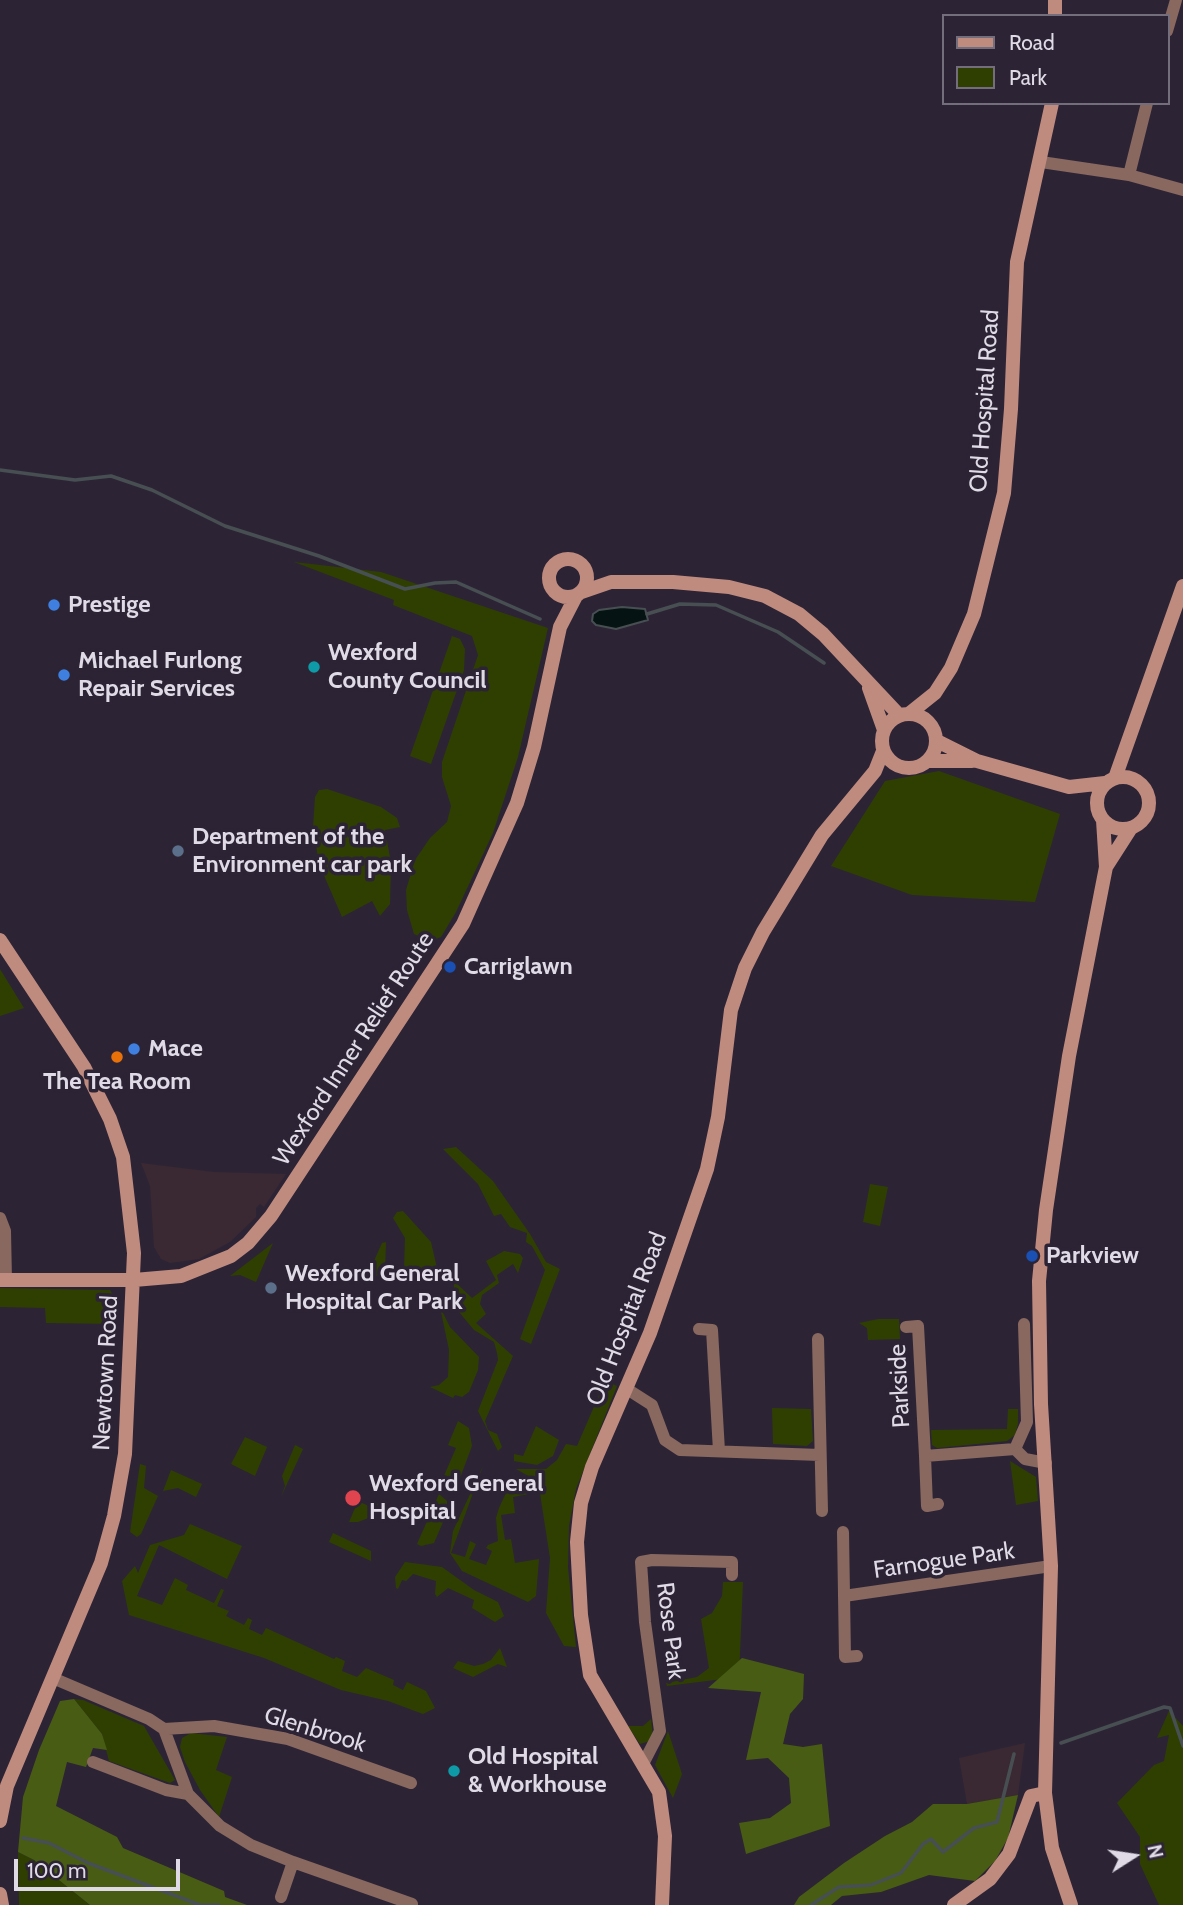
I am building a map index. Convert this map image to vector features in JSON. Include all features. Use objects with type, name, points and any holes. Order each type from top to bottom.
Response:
[{"type":"street","points":[[1169,24],[1176,0]]},
{"type":"street","name":"Old Hospital Road","points":[[929,721],[935,693],[951,668],[974,614],[1004,492],[1011,409],[1017,262],[1052,105]]},
{"type":"street","points":[[1129,175],[1146,105]]},
{"type":"street","points":[[1041,162],[1129,175],[1183,190]]},
{"type":"street","points":[[579,594],[587,578],[581,564],[567,559],[554,565],[549,579],[555,593],[569,598],[611,583],[729,587],[765,596],[799,614],[823,634],[867,683],[904,714],[929,721],[937,741],[977,761],[1069,787],[1135,779]]},
{"type":"street","points":[[585,570],[611,583]]},
{"type":"street","points":[[1072,1905],[1052,1848],[1045,1793],[1051,1566],[1039,1343],[1039,1282],[1046,1210],[1069,1056],[1106,867],[1096,801],[1129,743],[1183,586]]},
{"type":"street","name":"Wexford Inner Relief Route","points":[[555,593],[560,627]]},
{"type":"street","name":"Wexford Inner Relief Route","points":[[3,1280],[134,1280],[181,1276],[232,1256],[248,1243],[271,1216],[463,924],[493,863],[525,779],[560,627],[579,594]]},
{"type":"street","points":[[867,683],[884,730],[883,751],[898,766]]},
{"type":"street","name":"Old Hospital Road","points":[[904,714],[935,693]]},
{"type":"street","points":[[884,730],[904,714]]},
{"type":"street","points":[[928,761],[937,741]]},
{"type":"street","points":[[1106,867],[1131,828],[1146,815],[1149,805],[1143,786],[1135,779],[1129,743]]},
{"type":"street","name":"Old Hospital Road","points":[[662,1905],[664,1813],[659,1791],[590,1675],[581,1615],[577,1542],[581,1503],[592,1467],[627,1389],[707,1169],[718,1117],[731,1010],[745,968],[762,932],[822,835],[875,771],[883,751]]},
{"type":"street","points":[[875,771],[898,766],[909,768],[928,761],[977,761]]},
{"type":"street","points":[[1069,787],[1100,816],[1121,830],[1131,828]]},
{"type":"street","name":"Newtown Road","points":[[0,940],[84,1068],[110,1119],[122,1157],[129,1196],[134,1280],[125,1454],[114,1516],[101,1563],[55,1679],[23,1744],[8,1786],[0,1821]]},
{"type":"street","points":[[0,1218],[5,1231],[3,1280]]},
{"type":"street","points":[[1015,1449],[1027,1422],[1024,1324]]},
{"type":"street","name":"Parkside","points":[[906,1327],[919,1326],[927,1506],[938,1504]]},
{"type":"street","points":[[699,1329],[712,1330],[719,1451]]},
{"type":"street","points":[[818,1339],[822,1511]]},
{"type":"street","points":[[627,1389],[652,1405],[665,1440],[680,1450],[820,1455]]},
{"type":"street","name":"Parkside","points":[[925,1456],[1015,1449],[1025,1460],[1046,1463]]},
{"type":"street","name":"Farnogue Park","points":[[842,1531],[845,1657],[857,1656]]},
{"type":"street","name":"Rose Park","points":[[644,1762],[660,1731],[645,1622],[641,1562],[652,1559],[732,1562],[732,1576]]},
{"type":"street","name":"Farnogue Park","points":[[844,1596],[1051,1566]]},
{"type":"street","points":[[55,1679],[149,1719],[164,1729],[188,1794],[235,1837],[392,1903],[412,1904]]},
{"type":"street","name":"Glenbrook","points":[[164,1729],[214,1726],[288,1739],[411,1783]]},
{"type":"street","points":[[93,1762],[166,1790],[188,1794]]},
{"type":"street","points":[[954,1905],[990,1879],[1009,1854],[1031,1796],[1045,1793]]},
{"type":"street","points":[[281,1898],[293,1863]]},
{"type":"street","points":[[0,1894],[2,1905]]},
{"type":"shaded area","points":[[622,607],[645,609],[648,620],[616,629],[596,625],[592,621],[593,614],[599,610]]},
{"type":"shaded area","points":[[141,1163],[214,1172],[286,1174],[264,1207],[260,1204],[256,1208],[256,1217],[230,1242],[199,1259],[170,1263],[161,1259],[154,1247],[150,1186]]},
{"type":"shaded area","points":[[1025,1743],[1018,1795],[967,1804],[959,1758]]},
{"type":"green space","points":[[294,562],[381,572],[548,628],[518,757],[493,833],[456,912],[441,937],[430,941],[414,934],[407,910],[406,890],[415,860],[430,838],[447,822],[451,806],[442,777],[442,762],[478,655],[472,636],[393,605],[394,600]]},
{"type":"green space","points":[[452,636],[460,639],[465,649],[464,670],[431,764],[410,756]]},
{"type":"green space","points":[[939,771],[1060,814],[1035,902],[912,895],[831,866],[885,781]]},
{"type":"green space","points":[[327,789],[381,807],[397,818],[400,827],[385,830],[391,863],[390,904],[380,916],[372,901],[342,917],[319,864],[313,827],[315,797],[319,790]]},
{"type":"green space","points":[[0,969],[24,1008],[0,1016]]},
{"type":"green space","points":[[456,1147],[493,1181],[546,1262],[560,1269],[531,1344],[520,1339],[545,1270],[532,1246],[526,1242],[527,1233],[510,1227],[501,1214],[494,1216],[478,1184],[443,1149]]},
{"type":"green space","points":[[870,1184],[888,1187],[880,1226],[863,1222]]},
{"type":"green space","points":[[403,1211],[431,1242],[437,1268],[434,1280],[407,1283],[412,1272],[404,1269],[405,1238],[393,1218],[397,1212]]},
{"type":"green space","points":[[386,1242],[385,1271],[375,1277],[370,1270],[382,1243]]},
{"type":"green space","points":[[273,1243],[256,1282],[240,1275],[230,1276]]},
{"type":"green space","points":[[504,1251],[520,1254],[523,1258],[518,1273],[513,1264],[497,1275],[499,1283],[482,1295],[480,1304],[486,1314],[476,1323],[513,1356],[485,1421],[488,1430],[497,1434],[502,1447],[498,1451],[478,1411],[498,1360],[497,1353],[494,1342],[474,1330],[459,1312],[454,1296],[454,1281],[472,1298],[496,1280],[486,1261]]},
{"type":"green space","points":[[0,1288],[110,1290],[118,1303],[117,1324],[46,1323],[45,1308],[0,1307]]},
{"type":"green space","points":[[440,1307],[450,1327],[479,1357],[478,1370],[469,1392],[462,1397],[455,1395],[453,1398],[430,1387],[439,1385],[448,1377],[449,1350]]},
{"type":"green space","points":[[899,1319],[900,1339],[868,1340],[867,1328],[859,1323]]},
{"type":"green space","points":[[598,1378],[617,1386],[576,1489],[569,1526],[568,1567],[576,1647],[564,1646],[546,1613],[550,1558],[539,1487],[532,1478],[516,1469],[546,1469],[557,1460],[566,1444],[577,1446],[602,1388],[595,1384]]},
{"type":"green space","points":[[772,1408],[811,1409],[813,1441],[807,1446],[773,1444]]},
{"type":"green space","points":[[1008,1409],[1018,1409],[1018,1424],[1015,1435],[1007,1441],[937,1448],[932,1445],[931,1430],[1007,1429]]},
{"type":"green space","points":[[458,1421],[469,1428],[472,1446],[460,1478],[455,1485],[449,1487],[443,1478],[456,1448],[448,1445]]},
{"type":"green space","points":[[536,1426],[559,1440],[553,1456],[537,1465],[514,1461],[514,1454],[523,1456]]},
{"type":"green space","points":[[245,1437],[267,1447],[255,1476],[231,1464]]},
{"type":"green space","points":[[295,1445],[303,1449],[281,1497],[285,1486],[282,1476]]},
{"type":"green space","points":[[1010,1461],[1036,1477],[1038,1501],[1016,1505]]},
{"type":"green space","points":[[140,1464],[146,1466],[144,1488],[158,1496],[141,1534],[137,1537],[130,1532]]},
{"type":"green space","points":[[483,1466],[451,1553],[465,1557],[470,1541],[476,1544],[469,1559],[486,1565],[492,1551],[486,1548],[498,1541],[496,1518],[499,1508],[511,1482],[521,1484],[529,1494],[513,1497],[515,1513],[501,1515],[505,1540],[511,1539],[515,1563],[539,1559],[536,1596],[528,1602],[462,1571],[450,1553],[453,1531]]},
{"type":"green space","points":[[171,1470],[202,1484],[196,1497],[178,1488],[163,1491]]},
{"type":"green space","points":[[439,1494],[447,1501],[447,1513],[434,1543],[421,1546],[417,1544]]},
{"type":"green space","points":[[358,1501],[373,1508],[379,1502],[379,1514],[358,1522],[349,1522]]},
{"type":"green space","points":[[190,1524],[242,1546],[227,1579],[159,1545],[137,1596],[162,1605],[175,1578],[188,1585],[186,1590],[214,1603],[221,1589],[224,1590],[217,1606],[229,1611],[226,1616],[244,1625],[248,1618],[252,1620],[249,1629],[262,1635],[266,1628],[334,1659],[336,1657],[345,1661],[342,1671],[357,1677],[366,1668],[394,1680],[393,1685],[403,1690],[407,1682],[426,1691],[435,1708],[423,1714],[388,1701],[341,1690],[264,1658],[129,1615],[122,1581],[135,1566],[138,1573],[150,1545],[184,1535]]},
{"type":"green space","points":[[333,1533],[371,1551],[371,1561],[329,1542]]},
{"type":"green space","points":[[405,1562],[442,1567],[474,1590],[498,1602],[504,1616],[495,1622],[472,1608],[474,1600],[448,1588],[437,1597],[436,1581],[413,1574],[406,1581],[402,1580],[398,1589],[396,1588],[395,1577]]},
{"type":"green space","points":[[723,1582],[743,1582],[739,1677],[667,1686],[666,1683],[697,1677],[709,1668],[701,1619],[712,1613],[722,1596]]},
{"type":"green space","points":[[500,1648],[507,1667],[498,1664],[473,1677],[453,1668],[458,1661],[474,1666],[483,1664],[491,1660]]},
{"type":"green space","points":[[742,1658],[804,1674],[803,1699],[790,1714],[783,1744],[803,1747],[822,1744],[830,1826],[746,1854],[739,1823],[770,1818],[791,1803],[789,1778],[768,1758],[746,1760],[761,1692],[708,1688]]},
{"type":"green space","points":[[74,1699],[83,1700],[144,1726],[175,1780],[170,1783],[109,1761],[102,1734]]},
{"type":"green space","points":[[74,1699],[102,1734],[107,1750],[93,1748],[86,1767],[67,1762],[56,1806],[117,1837],[123,1848],[224,1891],[225,1897],[247,1905],[90,1905],[34,1860],[18,1852],[23,1797],[39,1750],[60,1701]]},
{"type":"green space","points":[[1169,1711],[1183,1726],[1183,1905],[1159,1905],[1140,1864],[1140,1837],[1117,1803],[1154,1765],[1164,1761],[1169,1735],[1157,1738]]},
{"type":"green space","points":[[651,1719],[653,1736],[650,1741],[640,1744],[628,1726],[643,1726]]},
{"type":"green space","points":[[668,1731],[682,1774],[673,1798],[655,1765]]},
{"type":"green space","points":[[191,1733],[227,1737],[216,1770],[232,1777],[219,1817],[200,1790],[180,1747],[182,1738]]},
{"type":"green space","points":[[1018,1795],[1008,1838],[995,1861],[975,1881],[929,1875],[881,1892],[842,1896],[831,1905],[794,1905],[799,1897],[844,1863],[912,1822],[933,1804],[967,1804]]},
{"type":"green space","points":[[18,1852],[34,1860],[90,1905],[19,1905]]},
{"type":"waterway","points":[[0,470],[75,480],[111,476],[152,490],[225,526],[319,556],[405,589],[456,582],[540,619]]},
{"type":"waterway","points":[[647,614],[680,604],[716,605],[778,632],[824,663]]},
{"type":"waterway","points":[[1061,1743],[1164,1707],[1170,1708],[1183,1746]]},
{"type":"waterway","points":[[811,1905],[839,1887],[871,1885],[901,1873],[923,1844],[931,1839],[943,1852],[974,1828],[997,1822],[1014,1754]]},
{"type":"waterway","points":[[23,1838],[49,1843],[88,1863],[200,1905],[219,1905]]},
{"type":"place","name":"Prestige","points":[[54,605]]},
{"type":"place","name":"Wexford County Council","points":[[314,667]]},
{"type":"place","name":"Michael Furlong Repair Services","points":[[64,675]]},
{"type":"place","name":"Department of the Environment car park","points":[[178,851]]},
{"type":"place","name":"Carriglawn","points":[[450,967]]},
{"type":"place","name":"Mace","points":[[134,1049]]},
{"type":"place","name":"The Tea Room","points":[[117,1057]]},
{"type":"place","name":"Parkview","points":[[1032,1256]]},
{"type":"place","name":"Wexford General Hospital Car Park","points":[[271,1288]]},
{"type":"place","name":"Wexford General Hospital","points":[[353,1498]]},
{"type":"place","name":"Old Hospital & Workhouse","points":[[454,1771]]}]
